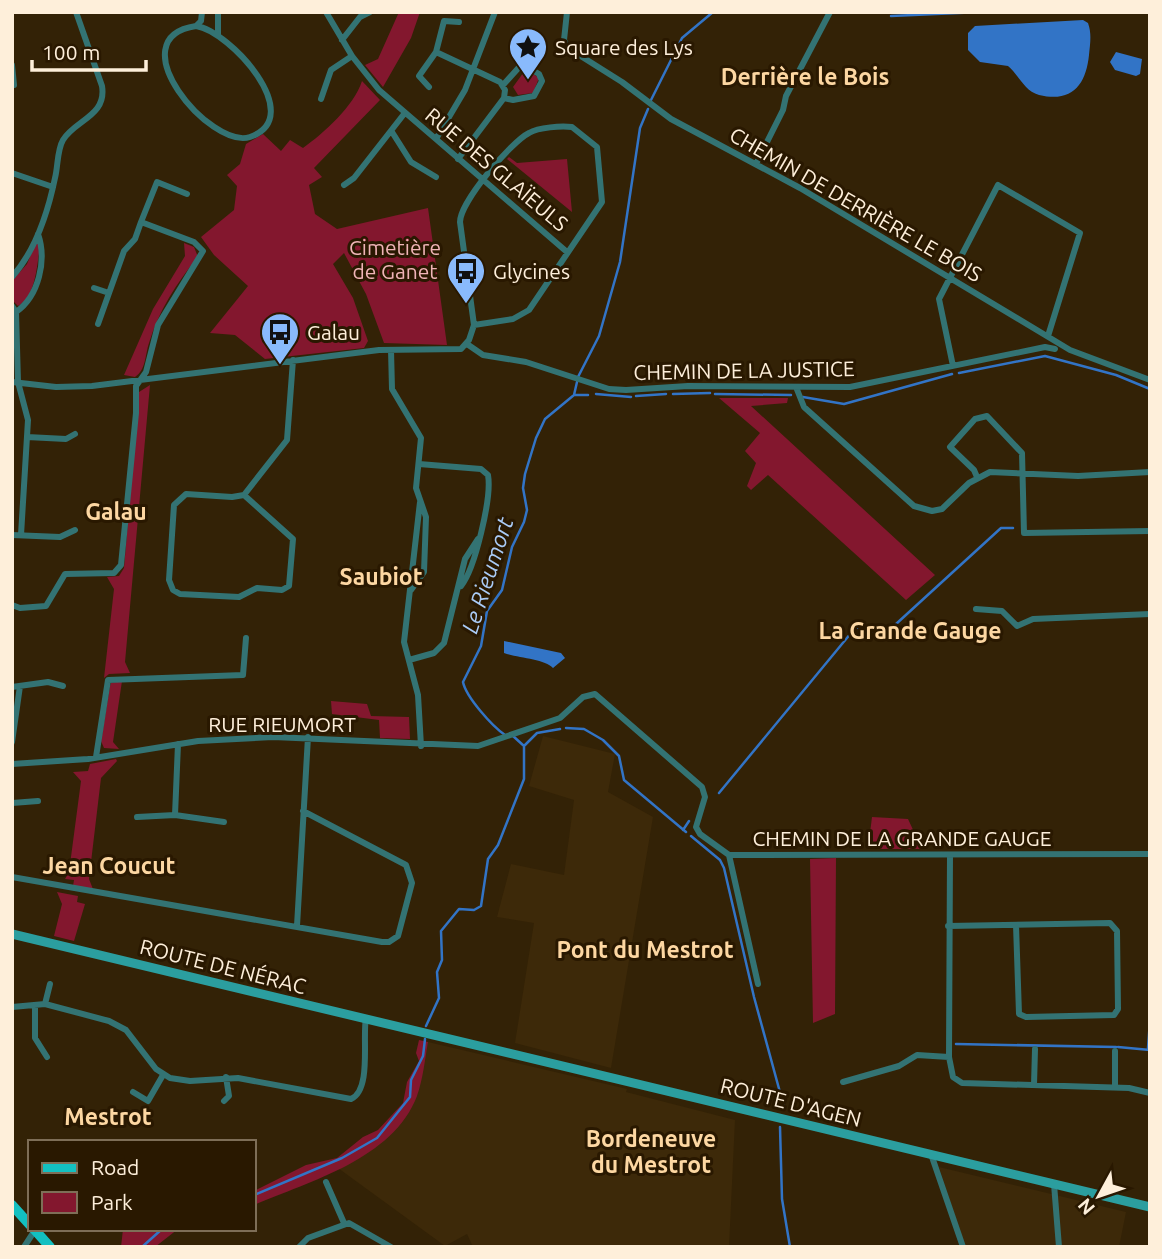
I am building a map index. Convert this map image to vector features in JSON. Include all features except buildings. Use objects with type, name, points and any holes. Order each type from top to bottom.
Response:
[{"type":"main road","name":"ROUTE DE NÉRAC","points":[[12,934],[425,1033]]},
{"type":"main road","name":"ROUTE D'AGEN","points":[[425,1033],[1150,1207]]},
{"type":"main road","points":[[12,1205],[28,1223]]},
{"type":"main road","points":[[36,1231],[50,1247]]},
{"type":"street","points":[[12,277],[38,234],[53,187],[63,139],[90,117],[102,100],[102,86],[76,12]]},
{"type":"street","points":[[196,26],[218,34],[243,58],[268,95],[271,104],[267,124],[252,136],[243,139],[224,134],[203,118],[168,75],[164,56],[166,47],[178,32],[196,26],[201,21],[202,12]]},
{"type":"street","points":[[218,34],[219,12]]},
{"type":"street","name":"RUE DES GLAÏEULS","points":[[326,12],[352,56],[376,87],[566,252]]},
{"type":"street","points":[[342,40],[360,17],[370,12]]},
{"type":"street","points":[[436,139],[474,70],[495,12]]},
{"type":"street","name":"CHEMIN DE DERRIÈRE LE BOIS","points":[[567,12],[564,40],[568,48],[622,82],[671,118],[756,164],[1082,355],[1150,380]]},
{"type":"street","points":[[756,164],[783,110],[786,96],[830,12]]},
{"type":"street","points":[[429,87],[419,76],[436,52],[444,21],[459,22]]},
{"type":"street","points":[[436,52],[503,85]]},
{"type":"street","points":[[321,99],[331,70],[352,56]]},
{"type":"street","points":[[458,159],[504,98],[503,85],[522,64],[539,74],[542,81],[534,96],[513,100],[504,98]]},
{"type":"street","points":[[12,65],[15,85]]},
{"type":"street","name":"RUE DES GLAÏEULS","points":[[344,185],[354,178],[404,114]]},
{"type":"street","points":[[15,382],[80,386],[293,360],[464,346],[474,325],[460,217],[482,179],[532,131],[572,127],[595,143],[602,202],[566,252],[550,281],[524,314],[513,319],[474,325]]},
{"type":"street","name":"RUE DES GLAÏEULS","points":[[392,132],[411,162],[436,177]]},
{"type":"street","points":[[12,173],[53,187]]},
{"type":"street","points":[[98,324],[124,251],[135,239],[157,182],[187,194]]},
{"type":"street","points":[[953,366],[938,304],[998,186],[1080,233],[1048,336]]},
{"type":"street","points":[[12,605],[20,608],[46,606],[65,575],[114,573],[120,569],[136,413],[136,386],[146,372],[158,325],[204,251],[194,242],[141,222]]},
{"type":"street","points":[[21,536],[27,413],[15,382],[14,309],[28,302],[40,271],[43,248],[38,234]]},
{"type":"street","points":[[94,288],[109,293]]},
{"type":"street","name":"CHEMIN DE LA JUSTICE","points":[[464,346],[483,355],[526,362],[609,389],[850,387],[1045,347],[1055,349]]},
{"type":"street","points":[[391,350],[391,385],[418,430],[419,464],[416,488],[420,501],[404,642],[418,695],[421,746]]},
{"type":"street","points":[[244,495],[293,538],[289,586],[282,590],[257,587],[239,597],[176,592],[169,580],[176,500],[186,494],[232,497],[244,495],[287,440],[293,360]]},
{"type":"street","points":[[796,387],[799,401],[804,407],[914,506],[932,511],[942,509],[977,477],[990,472],[1077,476],[1150,472]]},
{"type":"street","points":[[977,477],[950,447],[980,416],[986,416],[1023,453],[1024,533],[1150,531]]},
{"type":"street","points":[[27,437],[66,439],[75,434]]},
{"type":"street","points":[[410,660],[441,649],[461,586],[466,559],[478,539],[488,475],[478,468],[419,464]]},
{"type":"street","points":[[12,535],[60,537],[75,530]]},
{"type":"street","points":[[976,609],[1002,611],[1017,626],[1033,619],[1150,614]]},
{"type":"street","points":[[96,757],[108,680],[243,675],[246,638]]},
{"type":"street","points":[[12,687],[48,682],[63,687]]},
{"type":"street","points":[[12,742],[20,686]]},
{"type":"street","name":"CHEMIN DE LA GRANDE GAUGE","points":[[509,735],[560,718],[583,697],[598,695],[702,788],[705,797],[696,827],[700,834],[729,855],[1150,854]]},
{"type":"street","name":"RUE RIEUMORT","points":[[12,764],[96,757],[178,744],[308,737],[421,746],[478,746],[509,735]]},
{"type":"street","points":[[297,926],[308,737]]},
{"type":"street","points":[[175,815],[178,744]]},
{"type":"street","points":[[12,803],[38,801]]},
{"type":"street","points":[[12,877],[382,942],[392,941],[398,936],[412,883],[410,870],[400,860],[303,811]]},
{"type":"street","points":[[137,817],[175,815],[225,822]]},
{"type":"street","points":[[729,855],[758,984]]},
{"type":"street","points":[[950,855],[950,1071],[962,1083],[1115,1087],[1150,1093]]},
{"type":"street","points":[[948,926],[1016,925],[1114,925],[1117,937],[1118,1009],[1115,1015],[1026,1017],[1020,1014],[1016,925]]},
{"type":"street","points":[[45,1004],[50,984]]},
{"type":"street","points":[[12,1007],[45,1004],[118,1025],[131,1034],[163,1075],[190,1081],[226,1077],[355,1098],[364,1068],[366,1018]]},
{"type":"street","points":[[35,1005],[35,1038],[47,1057]]},
{"type":"street","points":[[1034,1085],[1035,1049]]},
{"type":"street","points":[[1115,1051],[1115,1087]]},
{"type":"street","points":[[843,1082],[899,1066],[917,1055],[949,1057]]},
{"type":"street","points":[[133,1092],[148,1101],[163,1075]]},
{"type":"street","points":[[224,1101],[229,1096],[226,1077]]},
{"type":"street","points":[[932,1154],[963,1247]]},
{"type":"street","points":[[326,1182],[344,1223]]},
{"type":"street","points":[[1054,1184],[1059,1247]]},
{"type":"street","points":[[299,1247],[307,1238],[344,1223],[360,1226],[391,1247]]},
{"type":"street","points":[[24,1247],[32,1231]]},
{"type":"shaded area","points":[[543,736],[615,754],[608,792],[653,817],[611,1068],[515,1043],[534,923],[497,917],[511,864],[564,875],[574,800],[529,786]]},
{"type":"shaded area","points":[[428,1042],[627,1089],[626,1092],[735,1120],[729,1247],[473,1247],[467,1234],[445,1246],[338,1168],[371,1150],[417,1095]]},
{"type":"shaded area","points":[[939,1167],[1126,1212],[1119,1247],[965,1247]]},
{"type":"green space","points":[[399,12],[420,12],[411,38],[383,87],[365,65],[378,59]]},
{"type":"green space","name":"Square des Lys","points":[[526,69],[539,78],[533,93],[518,95],[513,87]]},
{"type":"green space","name":"Cimetière de Ganet","points":[[362,81],[380,100],[314,168],[322,177],[309,185],[315,214],[337,229],[428,208],[447,345],[384,343],[366,294],[344,253],[333,264],[353,298],[368,341],[364,348],[265,359],[235,335],[210,333],[248,286],[214,255],[201,237],[234,210],[237,186],[227,175],[240,164],[246,144],[263,134],[281,151],[290,140],[303,148],[329,127],[345,109]]},
{"type":"green space","points":[[509,157],[517,163],[567,159],[572,212],[507,159]]},
{"type":"green space","points":[[36,242],[40,246],[35,279],[29,295],[18,306],[12,300],[12,281],[27,264]]},
{"type":"green space","points":[[184,243],[194,247],[198,257],[163,309],[139,374],[135,377],[124,375],[153,309],[185,256]]},
{"type":"green space","points":[[150,385],[125,662],[130,673],[109,674],[104,678],[114,589],[107,577],[119,576],[124,568],[139,392]]},
{"type":"green space","points":[[719,398],[788,398],[787,403],[751,406],[935,575],[906,600],[768,475],[751,490],[747,486],[756,463],[745,451],[760,433]]},
{"type":"green space","points":[[122,681],[113,742],[119,749],[104,748],[101,741],[110,686],[111,683]]},
{"type":"green space","points":[[331,701],[367,704],[371,716],[409,717],[410,739],[380,738],[379,720],[332,714]]},
{"type":"green space","points":[[116,759],[101,778],[89,879],[93,889],[73,886],[74,880],[65,879],[69,872],[81,781],[73,772],[88,771],[90,764]]},
{"type":"green space","points":[[872,817],[908,819],[922,849],[868,849]]},
{"type":"green space","points":[[836,858],[835,1014],[813,1023],[810,859]]},
{"type":"green space","points":[[57,892],[78,896],[77,902],[85,904],[74,941],[54,936],[62,904]]},
{"type":"green space","points":[[419,1040],[428,1042],[417,1096],[405,1118],[389,1136],[348,1165],[256,1204],[256,1190],[306,1165],[337,1158],[363,1137],[378,1130],[403,1103],[407,1082],[419,1061],[416,1053]]},
{"type":"green space","points":[[123,1231],[175,1231],[155,1247],[121,1247]]},
{"type":"water","points":[[1083,20],[1088,23],[1089,55],[1081,83],[1069,94],[1051,97],[1034,93],[1008,66],[980,62],[968,50],[968,33],[975,26]]},
{"type":"water","points":[[1116,52],[1142,59],[1140,74],[1136,76],[1115,70],[1110,62]]},
{"type":"water","points":[[504,641],[561,653],[565,658],[553,668],[538,661],[504,653]]},
{"type":"waterway","name":"Le Rieumort","points":[[651,100],[682,38],[713,12]]},
{"type":"waterway","points":[[891,16],[981,12]]},
{"type":"waterway","name":"Le Rieumort","points":[[578,377],[599,336],[620,262],[640,128],[648,109]]},
{"type":"waterway","points":[[959,373],[1045,356],[1116,375],[1150,389]]},
{"type":"waterway","points":[[803,397],[844,404],[952,374]]},
{"type":"waterway","name":"Le Rieumort","points":[[505,735],[480,711],[463,682],[481,646],[487,611],[502,590],[512,547],[524,522],[527,510],[523,488],[536,438],[545,419],[574,395],[577,382]]},
{"type":"waterway","points":[[673,394],[710,393]]},
{"type":"waterway","points":[[596,394],[631,397]]},
{"type":"waterway","points":[[636,396],[666,394]]},
{"type":"waterway","points":[[715,394],[791,395]]},
{"type":"waterway","points":[[574,395],[588,395]]},
{"type":"waterway","points":[[719,793],[856,627],[884,635],[1001,528],[1013,528]]},
{"type":"waterway","points":[[566,728],[584,729],[603,740],[619,756],[624,780],[686,832]]},
{"type":"waterway","points":[[524,746],[537,733],[560,729]]},
{"type":"waterway","name":"Le Rieumort","points":[[426,1026],[439,998],[437,972],[442,960],[441,931],[459,909],[474,910],[481,906],[488,859],[498,845],[524,779],[524,746],[513,736]]},
{"type":"waterway","points":[[683,830],[689,821]]},
{"type":"waterway","points":[[691,836],[720,860],[724,868],[754,997],[784,1107]]},
{"type":"waterway","points":[[1148,1048],[1150,1020]]},
{"type":"waterway","name":"Le Rieumort","points":[[256,1194],[342,1158],[377,1138],[410,1097],[411,1080],[423,1056],[425,1039]]},
{"type":"waterway","points":[[956,1044],[1116,1047]]},
{"type":"waterway","points":[[1118,1047],[1150,1050]]},
{"type":"waterway","points":[[780,1127],[782,1199],[790,1247]]},
{"type":"waterway","name":"Le Rieumort","points":[[142,1247],[160,1231]]},
{"type":"place","name":"Square des Lys","points":[[528,81]]},
{"type":"place","name":"Glycines","points":[[466,305]]},
{"type":"place","name":"Galau","points":[[280,366]]},
{"type":"district","name":"Derrière le Bois","points":[[805,76]]},
{"type":"district","name":"Galau","points":[[116,511]]},
{"type":"district","name":"Saubiot","points":[[381,576]]},
{"type":"district","name":"La Grande Gauge","points":[[910,630]]},
{"type":"district","name":"Jean Coucut","points":[[109,865]]},
{"type":"district","name":"Pont du Mestrot","points":[[645,949]]},
{"type":"district","name":"Mestrot","points":[[108,1116]]},
{"type":"district","name":"Bordeneuve du Mestrot","points":[[651,1151]]}]
